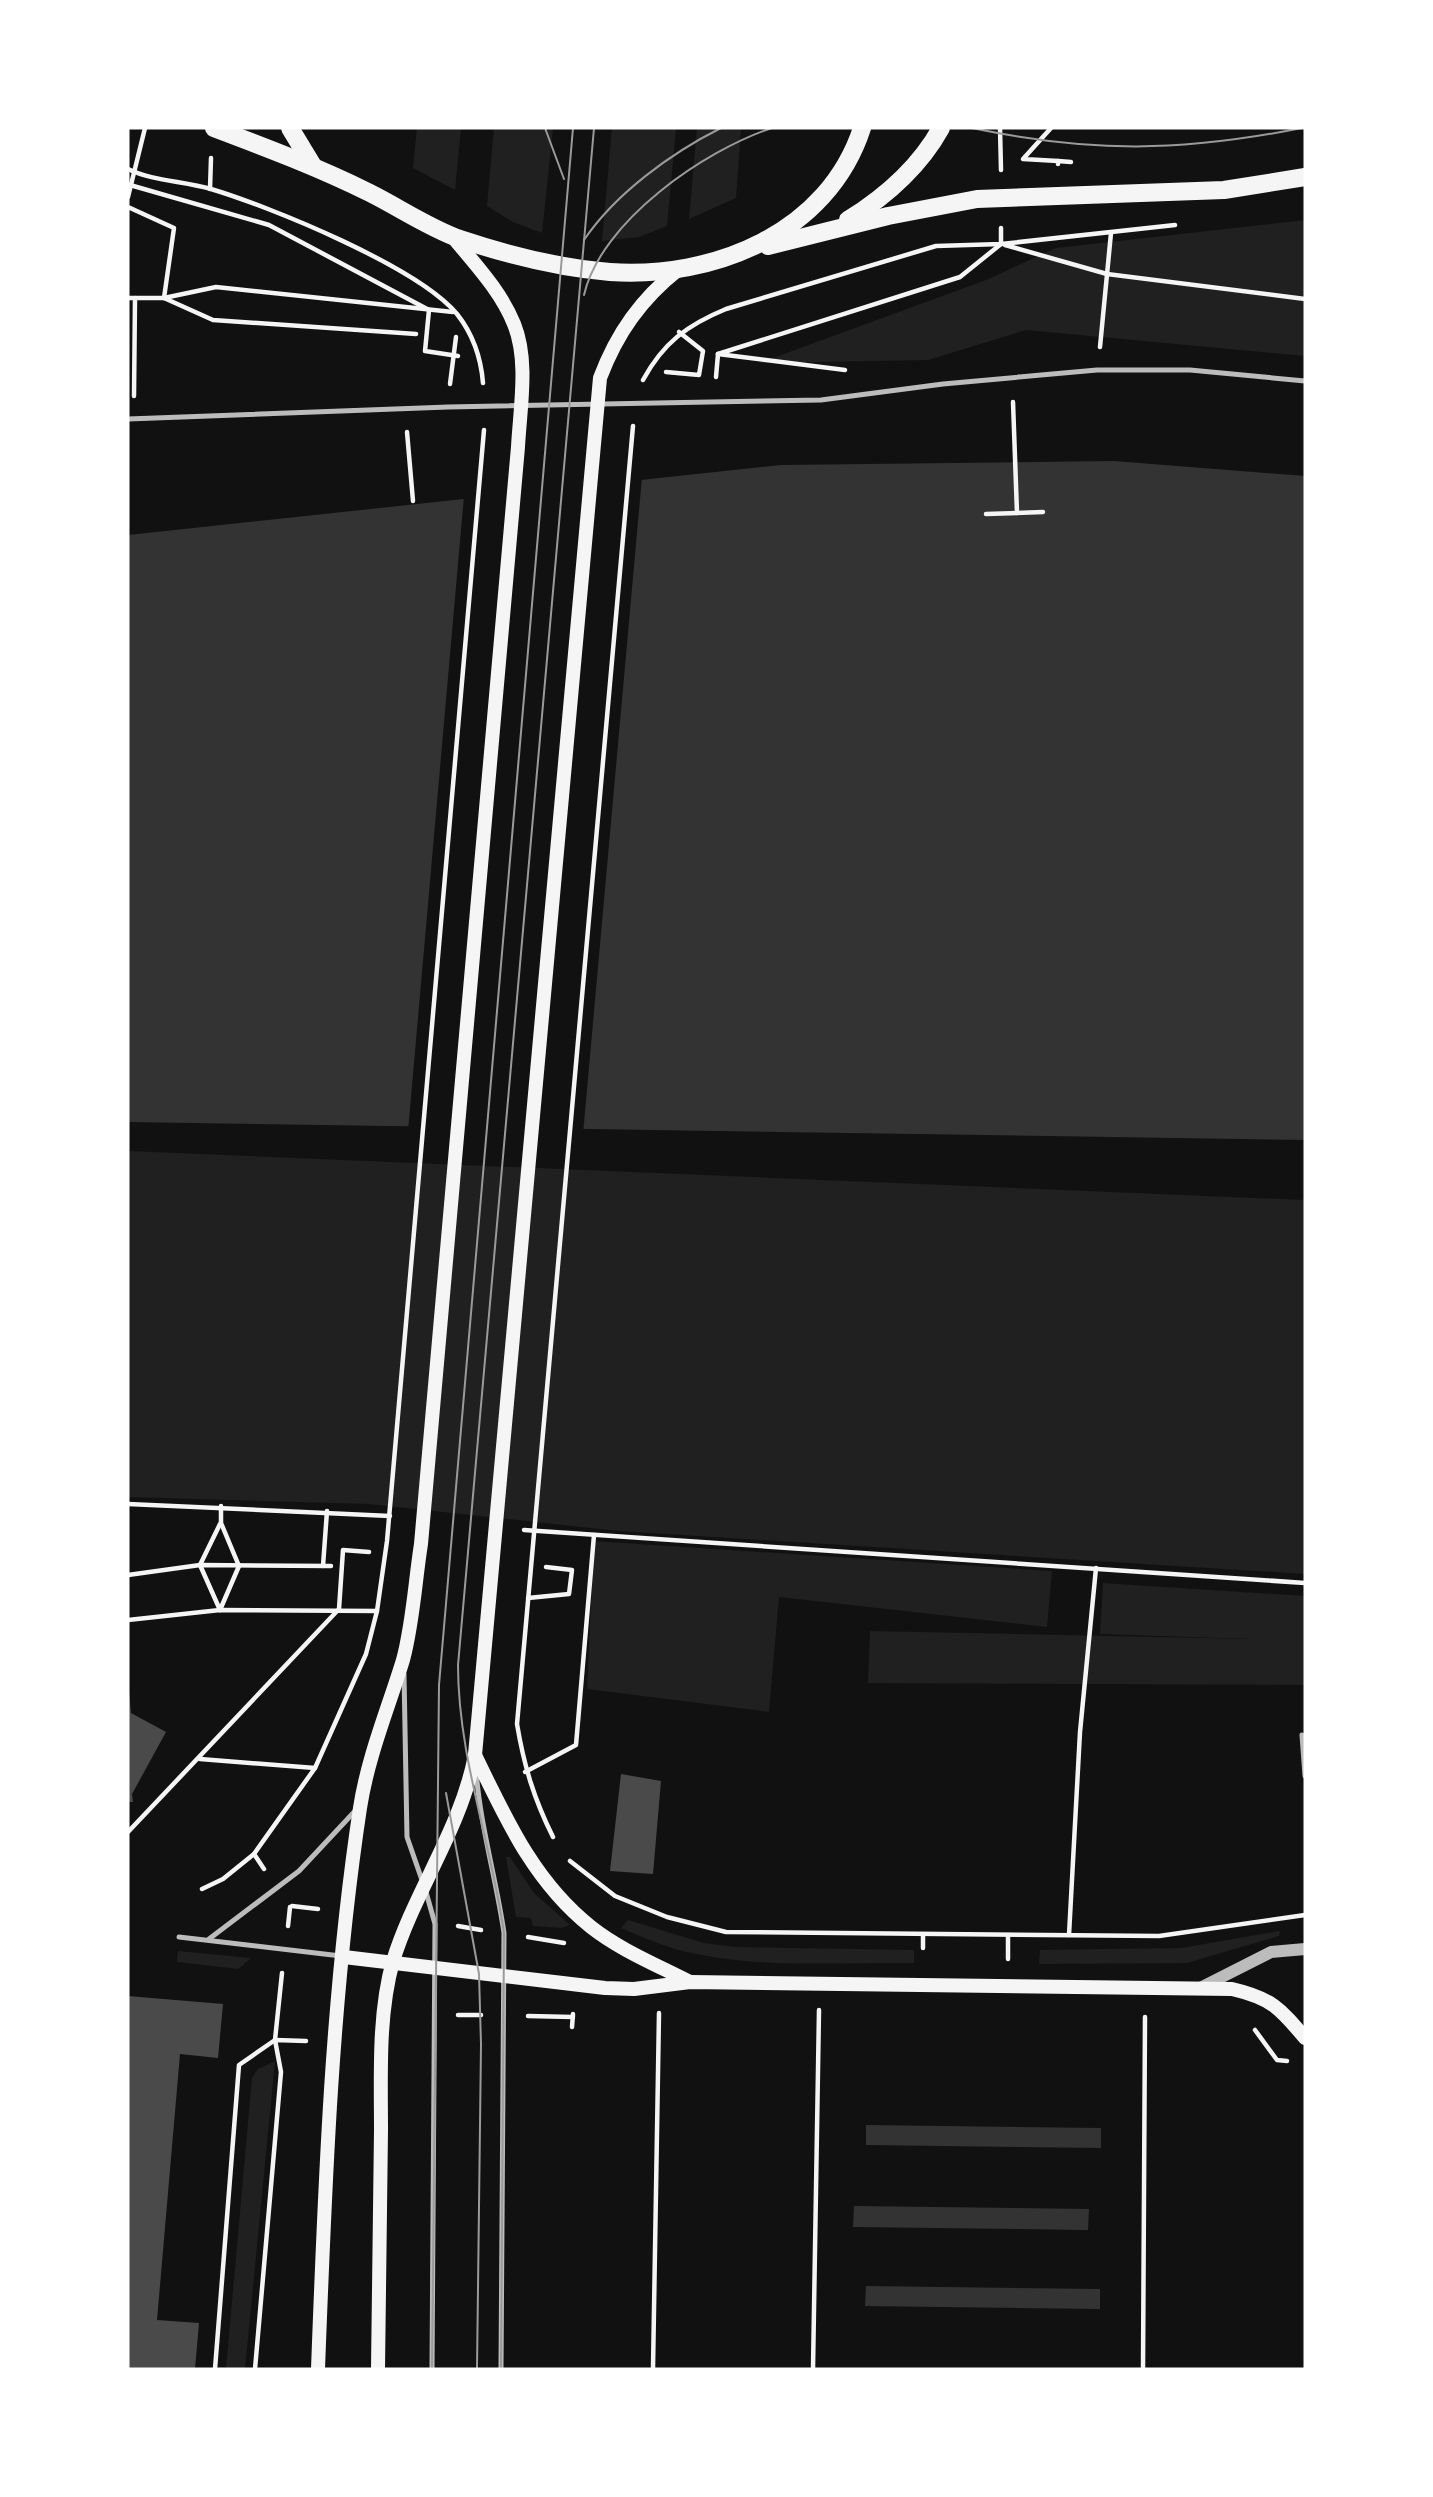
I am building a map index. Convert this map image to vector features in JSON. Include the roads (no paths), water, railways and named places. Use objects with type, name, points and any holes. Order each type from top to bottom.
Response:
[{"type":"main road","points":[[214,128],[313,166],[451,235],[509,254],[570,267],[629,272],[683,266],[833,229],[977,199],[1224,190],[1305,177]]},
{"type":"main road","points":[[290,128],[313,166]]},
{"type":"main road","points":[[741,253],[771,240],[821,199],[841,173],[862,128]]},
{"type":"main road","points":[[833,229],[891,189],[913,167],[942,128]]},
{"type":"main road","points":[[317,2369],[326,2150],[360,1805],[373,1746],[403,1657],[421,1544],[518,447],[522,371],[519,338],[509,312],[451,235]]},
{"type":"main road","points":[[378,2369],[381,2083],[393,1963],[466,1793],[475,1755],[600,378],[632,315],[647,297],[683,266]]},
{"type":"main road","points":[[475,1755],[511,1829],[556,1896],[592,1928],[619,1946],[690,1982]]},
{"type":"main road","points":[[344,1957],[505,1977],[634,1989],[690,1982],[1202,1987],[1260,1996],[1283,2012],[1305,2038]]},
{"type":"street","points":[[1202,1987],[1271,1952],[1305,1949]]},
{"type":"lane","points":[[128,419],[447,407],[807,401],[1097,370],[1190,370],[1305,381]]},
{"type":"lane","points":[[403,1657],[408,1740],[408,1837],[435,1924],[432,2369]]},
{"type":"lane","points":[[1302,1735],[1305,1776]]},
{"type":"lane","points":[[475,1755],[479,1811],[497,1885],[504,1933],[500,2369]]},
{"type":"lane","points":[[209,1939],[278,1889],[360,1805]]},
{"type":"lane","points":[[179,1937],[344,1957]]},
{"type":"tram line","points":[[545,128],[564,179]]},
{"type":"tram line","points":[[432,2369],[439,1685],[573,128]]},
{"type":"tram line","points":[[501,2369],[504,1933],[463,1733],[458,1665],[594,128]]},
{"type":"tram line","points":[[584,240],[611,207],[645,176],[721,128]]},
{"type":"tram line","points":[[584,295],[594,267],[633,215],[688,171],[745,138],[772,128]]},
{"type":"tram line","points":[[972,128],[1057,142],[1137,146],[1216,142],[1302,128]]},
{"type":"tram line","points":[[1107,128],[1181,128]]},
{"type":"tram line","points":[[446,1793],[479,1974],[481,2044],[477,2369]]}]
